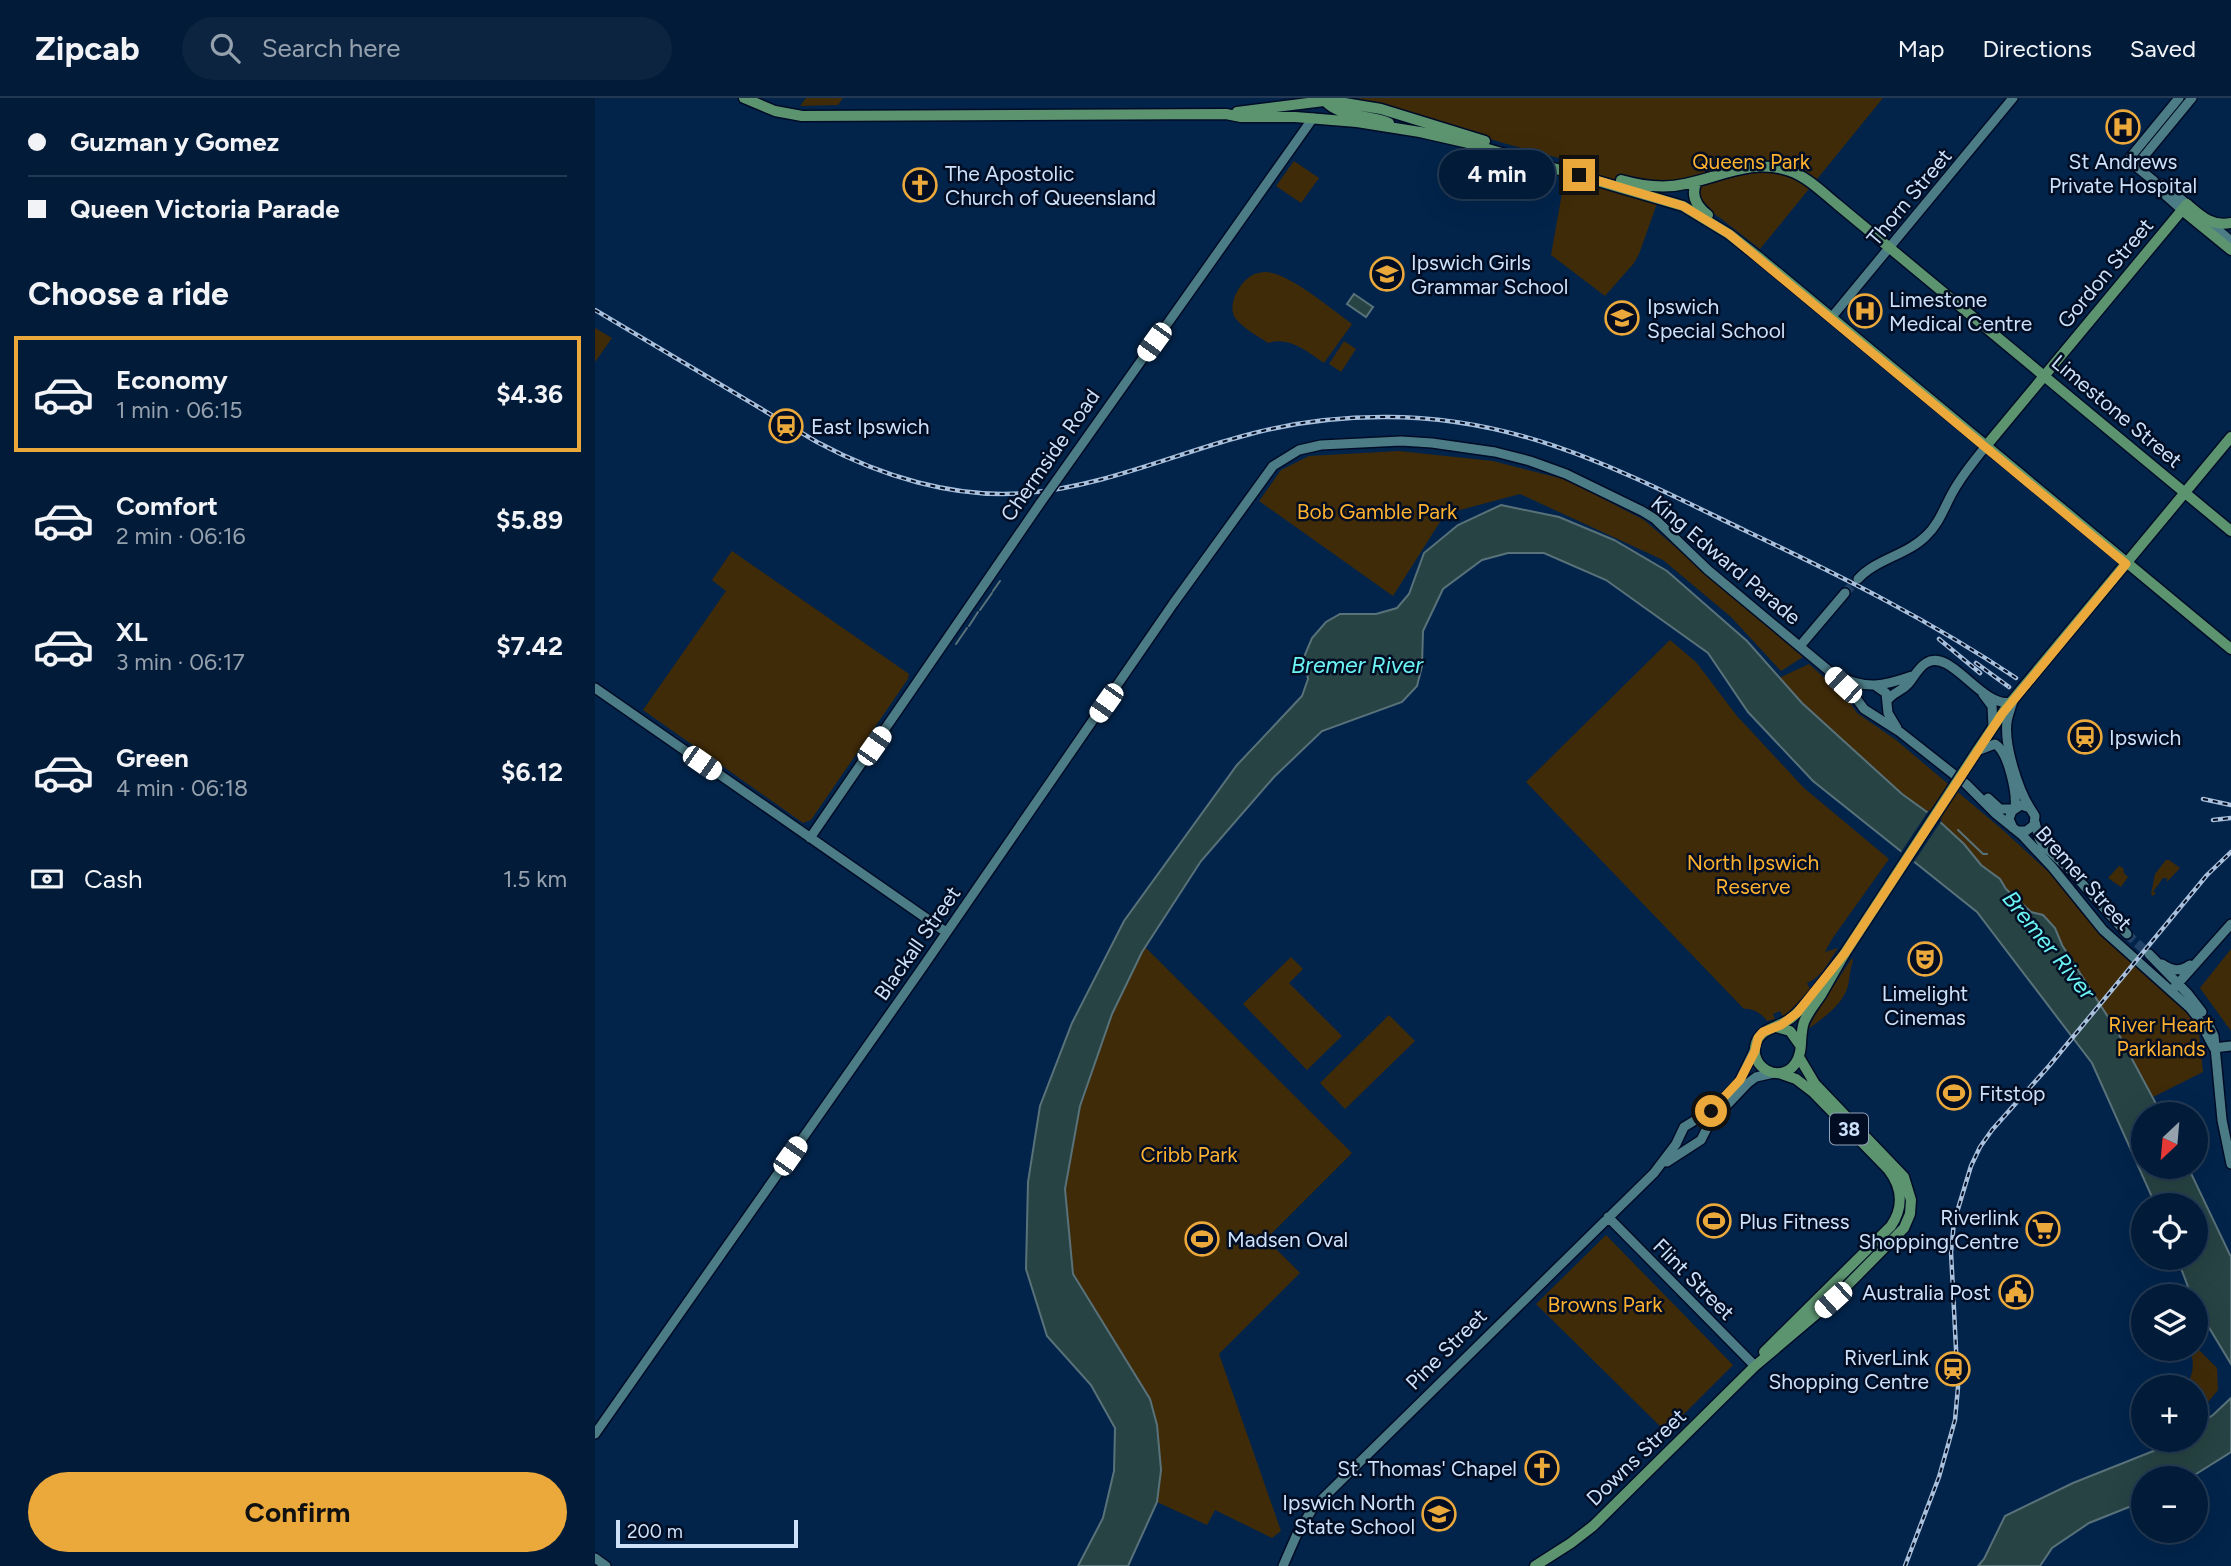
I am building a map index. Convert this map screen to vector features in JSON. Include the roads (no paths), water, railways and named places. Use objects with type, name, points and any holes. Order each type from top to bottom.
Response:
[{"type":"main road","points":[[744,98],[775,111],[811,116],[1226,114],[1324,99],[1354,104]]},
{"type":"main road","points":[[1344,98],[1354,104]]},
{"type":"main road","points":[[1324,99],[1336,110],[1375,117],[1402,129]]},
{"type":"main road","name":"Chermside Road","points":[[1313,118],[1324,99]]},
{"type":"main road","name":"Limestone Street","points":[[1354,104],[1381,109],[1631,183],[1659,187],[1697,181],[1751,167],[1768,166],[1791,172],[1809,182],[2231,531]]},
{"type":"main road","points":[[1226,114],[1241,117],[1313,118],[1402,129],[1486,148],[1674,202],[1704,217],[1761,259],[2231,649]]},
{"type":"main road","points":[[1697,181],[1693,193],[1699,206],[1729,234]]},
{"type":"main road","points":[[2184,207],[2218,224],[2231,223]]},
{"type":"main road","points":[[2184,207],[2230,243]]},
{"type":"main road","name":"Gordon Street","points":[[1986,446],[2184,207]]},
{"type":"main road","points":[[1777,1073],[1791,1068],[1799,1057],[1805,1020],[1845,953],[1993,727],[2231,437]]},
{"type":"main road","points":[[1755,1051],[1758,1038],[1763,1032],[1797,1013],[1845,953]]},
{"type":"main road","points":[[1776,1027],[1790,1031],[1800,1045]]},
{"type":"main road","name":"38","points":[[1755,1051],[1760,1066],[1799,1081],[1813,1093],[1888,1169],[1906,1203]]},
{"type":"main road","name":"38","points":[[1799,1057],[1815,1084],[1899,1171],[1907,1183],[1906,1203]]},
{"type":"main road","name":"Downs Street","points":[[1755,1366],[1765,1351],[1891,1226],[1906,1203]]},
{"type":"main road","name":"Downs Street","points":[[1535,1566],[1593,1526],[1755,1366],[1846,1288],[1901,1233],[1907,1222],[1906,1203]]},
{"type":"main road","points":[[1837,1279],[1846,1288]]},
{"type":"street","name":"Thorn Street","points":[[1832,318],[2013,98]]},
{"type":"street","points":[[2132,163],[2179,98]]},
{"type":"street","points":[[2132,163],[2192,98]]},
{"type":"street","name":"Chermside Road","points":[[810,838],[1041,502],[1313,118]]},
{"type":"street","points":[[2132,163],[2159,182],[2184,207]]},
{"type":"street","points":[[2202,217],[2230,243]]},
{"type":"street","name":"King Edward Parade","points":[[1268,472],[1280,460],[1299,450],[1360,442],[1432,443],[1495,452],[1530,461],[1588,484],[1655,519],[1708,570],[1800,646]]},
{"type":"street","name":"Gordon Street","points":[[1858,579],[1868,569],[1927,536],[1962,478],[1986,446]]},
{"type":"street","name":"Blackall Street","points":[[595,1434],[1184,588],[1268,472]]},
{"type":"street","points":[[1800,646],[1845,593]]},
{"type":"street","name":"Bremer Street","points":[[1800,646],[1828,670],[1864,709],[1900,732],[2015,829],[2046,860],[2103,930],[2177,989]]},
{"type":"street","points":[[1871,713],[1880,711],[1894,692],[1907,685],[1926,663],[1934,660],[1941,661],[1982,692],[2003,703],[2012,701],[2006,724],[2008,744],[2029,808]]},
{"type":"street","name":"Bremer Street","points":[[1828,670],[1850,681],[1873,686],[1886,693],[1888,713],[1900,732]]},
{"type":"street","points":[[1860,702],[1862,690],[1913,676]]},
{"type":"street","points":[[595,688],[946,932]]},
{"type":"street","points":[[1982,692],[1992,706],[1993,727]]},
{"type":"street","points":[[1977,751],[1994,744],[2002,751],[2016,793],[2009,819],[2015,829],[2028,830],[2035,822],[2034,812],[2021,805],[2014,808]]},
{"type":"street","name":"Bremer Street","points":[[1966,785],[1980,792],[1999,808],[2014,808]]},
{"type":"street","name":"Bremer Street","points":[[2035,822],[2043,845],[2071,871],[2127,934]]},
{"type":"street","points":[[2177,989],[2231,924]]},
{"type":"street","name":"Bremer Street","points":[[2206,954],[2179,970],[2168,968],[2150,955],[2199,1018],[2214,1048]]},
{"type":"street","points":[[2231,1046],[2214,1048],[2222,1120],[2231,1164]]},
{"type":"street","points":[[1755,1051],[1735,1087],[1711,1111],[1692,1122],[1704,1134],[1713,1119],[1748,1083],[1756,1077],[1777,1073]]},
{"type":"street","name":"Pine Street","points":[[1283,1566],[1297,1534],[1313,1508],[1654,1173],[1675,1146],[1685,1126],[1692,1122]]},
{"type":"street","points":[[1682,1132],[1694,1145]]},
{"type":"street","name":"Pine Street","points":[[1654,1173],[1702,1140],[1704,1134]]},
{"type":"street","name":"Flint Street","points":[[1608,1217],[1755,1366]]},
{"type":"street","points":[[595,1558],[606,1566]]},
{"type":"water","points":[[1354,294],[1373,307],[1366,317],[1347,304]]},
{"type":"water","name":"Bremer River","points":[[1501,505],[1559,517],[1614,540],[1667,571],[1747,641],[1802,703],[1902,794],[1938,820],[2031,912],[2043,915],[2055,928],[2062,945],[2117,1031],[2155,1102],[2131,1102],[2131,1150],[2092,1063],[1977,912],[1813,781],[1748,712],[1708,653],[1606,580],[1544,553],[1508,553],[1482,560],[1443,589],[1423,631],[1422,666],[1417,686],[1402,702],[1322,731],[1274,777],[1201,861],[1142,952],[1112,1014],[1080,1106],[1065,1189],[1073,1274],[1150,1399],[1157,1425],[1161,1470],[1157,1502],[1128,1566],[1078,1566],[1103,1518],[1114,1471],[1115,1428],[1091,1385],[1047,1336],[1026,1269],[1028,1182],[1040,1106],[1072,1023],[1124,921],[1237,765],[1302,696],[1308,679],[1304,657],[1312,638],[1326,622],[1340,614],[1376,614],[1397,608],[1409,594],[1424,553],[1458,525]]},
{"type":"water","name":"Bremer River","points":[[2144,1180],[2194,1180],[2200,1193],[2150,1193]]},
{"type":"water","name":"Bremer River","points":[[2208,1209],[2231,1257],[2231,1364],[2208,1326],[2208,1284],[2187,1284],[2182,1270],[2208,1270]]},
{"type":"water","points":[[2231,1398],[2231,1452],[2208,1466],[2131,1466],[2131,1506],[2089,1523],[2052,1548],[2040,1566],[1978,1566],[2005,1516],[2073,1483],[2151,1452],[2208,1452],[2208,1418]]},
{"type":"waterway","points":[[993,591],[1000,581]]},
{"type":"waterway","points":[[980,610],[992,593]]},
{"type":"waterway","points":[[969,626],[978,612]]},
{"type":"waterway","points":[[956,644],[967,628]]},
{"type":"waterway","points":[[1958,830],[1983,854],[1987,854]]},
{"type":"tunnel","points":[[1845,593],[1858,579]]},
{"type":"tunnel","points":[[2127,934],[2149,954]]},
{"type":"railway","points":[[595,310],[841,454],[892,475],[972,492],[999,494],[1054,490],[1109,477],[1260,431],[1347,418],[1434,419],[1527,437],[1615,469],[1815,565],[1918,618],[2016,678]]},
{"type":"railway","points":[[1939,639],[1980,673]]},
{"type":"railway","points":[[1976,663],[2009,687]]},
{"type":"railway","points":[[2203,799],[2231,805]]},
{"type":"railway","points":[[2213,820],[2231,818]]},
{"type":"railway","points":[[1905,1566],[1939,1477],[1955,1420],[1958,1387],[1951,1252],[1954,1222],[1971,1166],[1992,1130],[2049,1066],[2207,875],[2231,852]]},
{"type":"place","name":"St Andrews Private Hospital","points":[[2123,127]]},
{"type":"place","name":"The Apostolic Church of Queensland","points":[[920,185]]},
{"type":"place","name":"Ipswich Girls Grammar School","points":[[1387,274]]},
{"type":"place","name":"Limestone Medical Centre","points":[[1865,311]]},
{"type":"place","name":"Ipswich Special School","points":[[1622,318]]},
{"type":"place","name":"East Ipswich","points":[[786,426]]},
{"type":"place","name":"Ipswich","points":[[2085,737]]},
{"type":"place","name":"Limelight Cinemas","points":[[1925,959]]},
{"type":"place","name":"Fitstop","points":[[1954,1093]]},
{"type":"place","name":"Plus Fitness","points":[[1714,1221]]},
{"type":"place","name":"Riverlink Shopping Centre","points":[[2043,1229]]},
{"type":"place","name":"Madsen Oval","points":[[1202,1239]]},
{"type":"place","name":"Australia Post","points":[[2016,1292]]},
{"type":"place","name":"RiverLink Shopping Centre","points":[[1953,1369]]},
{"type":"place","name":"St. Thomas' Chapel","points":[[1542,1468]]},
{"type":"place","name":"Ipswich North State School","points":[[1439,1514]]},
{"type":"park label","name":"Queens Park","points":[[1751,161]]},
{"type":"park label","name":"Bob Gamble Park","points":[[1377,511]]},
{"type":"park label","name":"North Ipswich Reserve","points":[[1753,874]]},
{"type":"park label","name":"River Heart Parklands","points":[[2161,1036]]},
{"type":"park label","name":"Cribb Park","points":[[1189,1154]]},
{"type":"park label","name":"Browns Park","points":[[1605,1304]]}]
